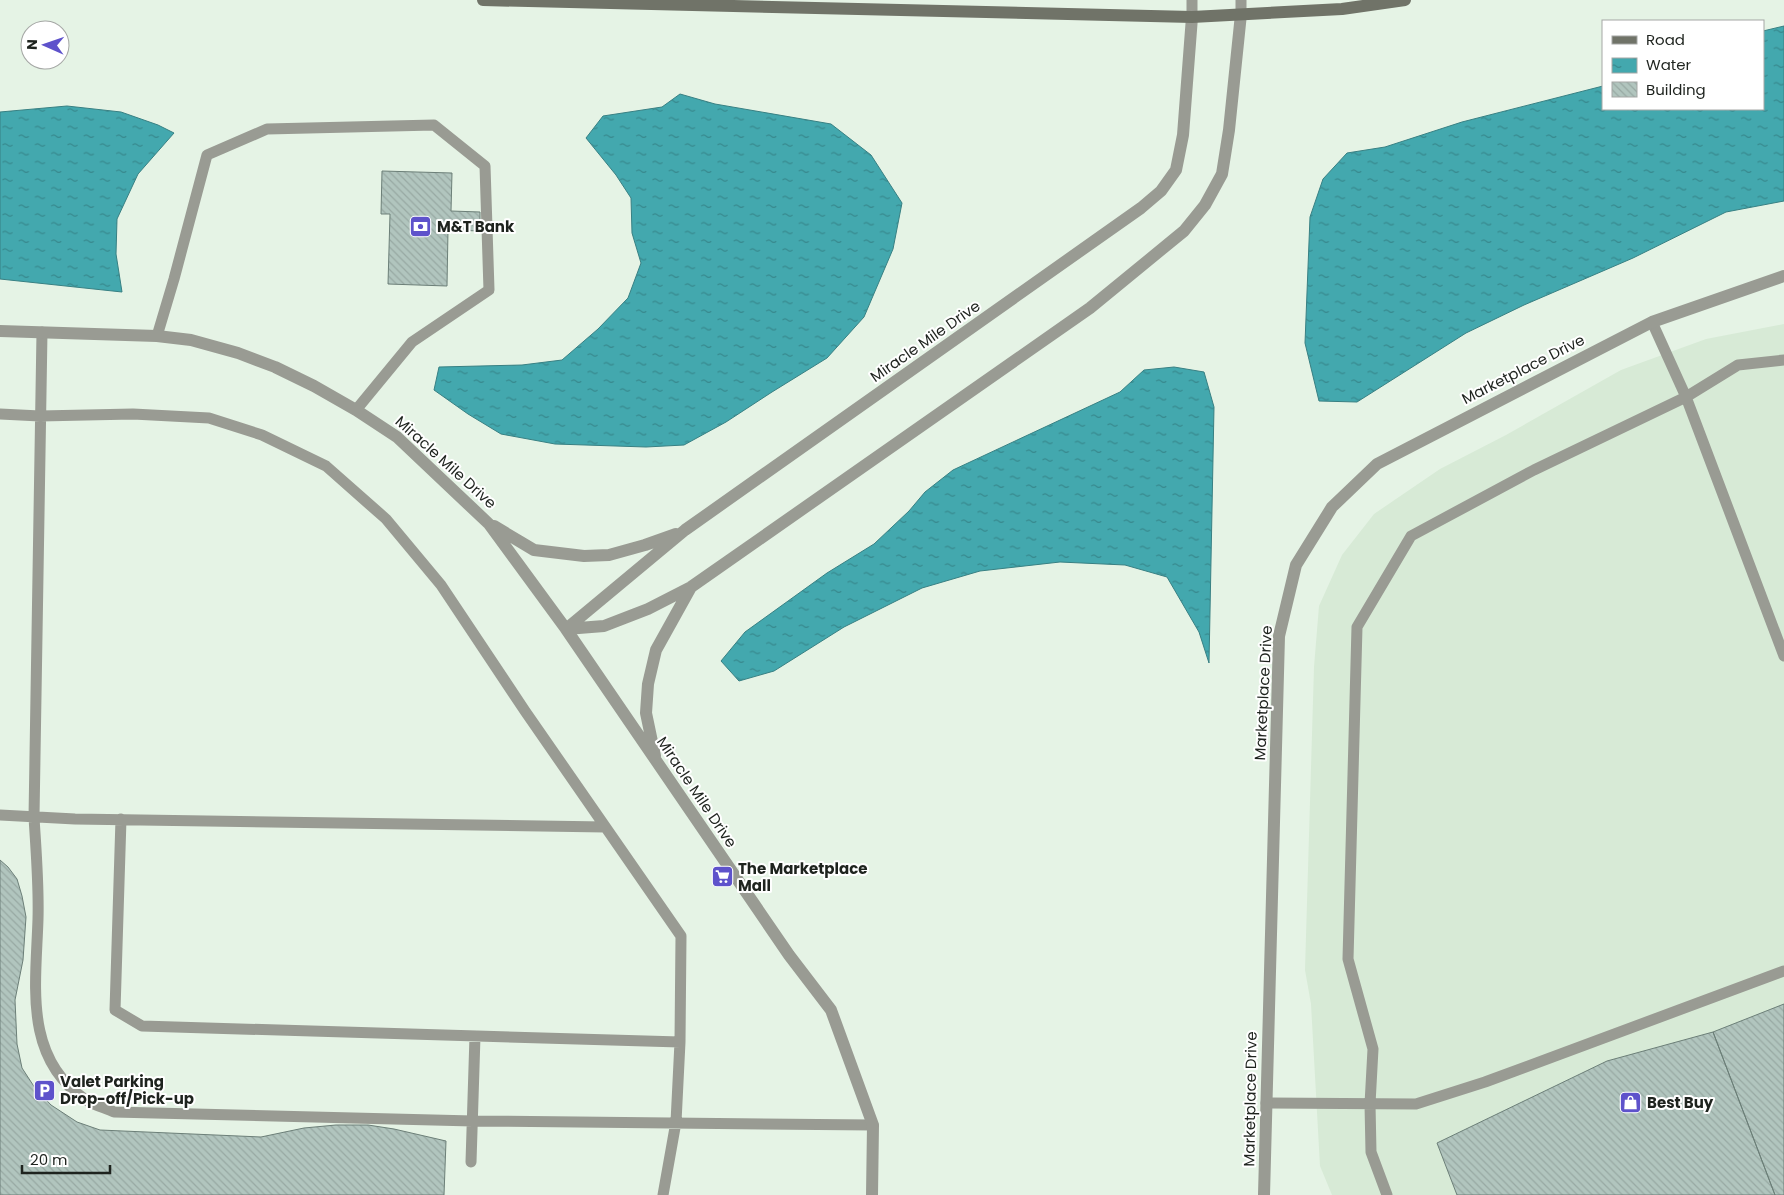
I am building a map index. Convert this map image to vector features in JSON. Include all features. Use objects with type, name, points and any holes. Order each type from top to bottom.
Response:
[{"type":"main road","points":[[483,0],[1192,17],[1342,9],[1405,0]]},
{"type":"street","points":[[566,629],[604,626],[648,609],[691,586],[1090,308],[1184,231],[1205,205],[1222,174],[1229,130],[1241,14]]},
{"type":"street","name":"Miracle Mile Drive","points":[[566,629],[686,530],[1142,208],[1161,191],[1176,170],[1183,134],[1192,17]]},
{"type":"street","name":"Marketplace Drive","points":[[1264,1195],[1279,636],[1296,566],[1332,507],[1377,464],[1652,322],[1784,276]]},
{"type":"street","name":"Miracle Mile Drive","points":[[0,331],[157,336],[191,340],[238,353],[275,367],[314,386],[356,410],[397,437],[489,524],[566,629],[788,955],[831,1010],[873,1124],[872,1195]]},
{"type":"street","points":[[489,524],[534,550],[584,556],[609,555],[645,545],[686,530]]},
{"type":"street","points":[[656,760],[646,713],[648,684],[656,650],[691,586]]},
{"type":"lane","points":[[1192,0],[1192,17]]},
{"type":"lane","points":[[1241,0],[1241,14]]},
{"type":"lane","points":[[157,336],[207,155],[267,129],[434,126],[485,166],[489,290],[412,342],[356,410]]},
{"type":"lane","points":[[1652,322],[1686,397],[1784,656]]},
{"type":"lane","points":[[42,332],[34,817],[38,894],[36,1013],[44,1049],[63,1080],[87,1101],[114,1112],[473,1121],[873,1124]]},
{"type":"lane","points":[[1387,1195],[1371,1152],[1370,1104],[1373,1049],[1348,959],[1357,627],[1411,536],[1534,470],[1686,397],[1738,365],[1784,360]]},
{"type":"lane","points":[[0,414],[40,416],[133,414],[209,418],[262,435],[326,466],[386,519],[442,585],[525,711],[681,936],[680,1042],[676,1122],[663,1195]]},
{"type":"lane","points":[[0,815],[120,819],[605,827]]},
{"type":"lane","points":[[120,819],[115,1010],[142,1026],[680,1042]]},
{"type":"lane","points":[[1266,1103],[1416,1104],[1468,1087],[1784,971]]},
{"type":"lane","points":[[472,1162],[475,1036]]},
{"type":"shaded area","points":[[1784,324],[1784,1195],[1332,1195],[1320,1166],[1311,1004],[1305,970],[1314,667],[1319,606],[1342,555],[1374,514],[1440,469],[1506,435],[1621,370],[1706,339]]},
{"type":"water","points":[[1784,26],[1784,201],[1726,212],[1633,258],[1524,305],[1466,333],[1357,402],[1319,401],[1305,343],[1310,217],[1323,179],[1347,153],[1385,147],[1462,122],[1602,86],[1602,110],[1764,110],[1764,31]]},
{"type":"water","points":[[680,94],[715,104],[831,124],[871,155],[902,203],[893,249],[864,317],[827,358],[726,422],[684,445],[646,447],[555,444],[501,434],[434,390],[439,367],[522,365],[562,360],[598,329],[628,298],[641,263],[632,233],[631,198],[616,175],[586,138],[603,116],[662,107]]},
{"type":"water","points":[[67,106],[121,112],[158,125],[174,133],[138,174],[117,219],[116,254],[122,292],[0,279],[0,112]]},
{"type":"water","points":[[1174,367],[1204,372],[1214,407],[1209,663],[1199,632],[1167,577],[1125,565],[1060,562],[980,571],[922,588],[844,627],[774,671],[739,681],[721,661],[745,632],[827,573],[874,544],[909,511],[925,492],[953,470],[1120,392],[1144,370]]},
{"type":"building","points":[[382,171],[452,173],[451,211],[480,212],[480,231],[448,230],[447,286],[388,284],[390,214],[381,214]]},
{"type":"building","points":[[0,860],[17,879],[26,917],[23,960],[15,1000],[17,1044],[22,1068],[35,1088],[51,1105],[77,1122],[100,1130],[261,1137],[304,1128],[336,1125],[368,1125],[394,1129],[446,1141],[444,1195],[0,1195]]},
{"type":"building","points":[[1784,1004],[1784,1195],[1775,1195],[1713,1032]]},
{"type":"building","name":"Best Buy","points":[[1713,1032],[1775,1195],[1457,1195],[1437,1143],[1607,1061]]},
{"type":"place","name":"M&T Bank","points":[[421,226]]},
{"type":"place","name":"The Marketplace Mall","points":[[722,877]]},
{"type":"place","name":"Valet Parking Drop-off/Pick-up","points":[[44,1090]]},
{"type":"place","name":"Best Buy","points":[[1631,1102]]}]
